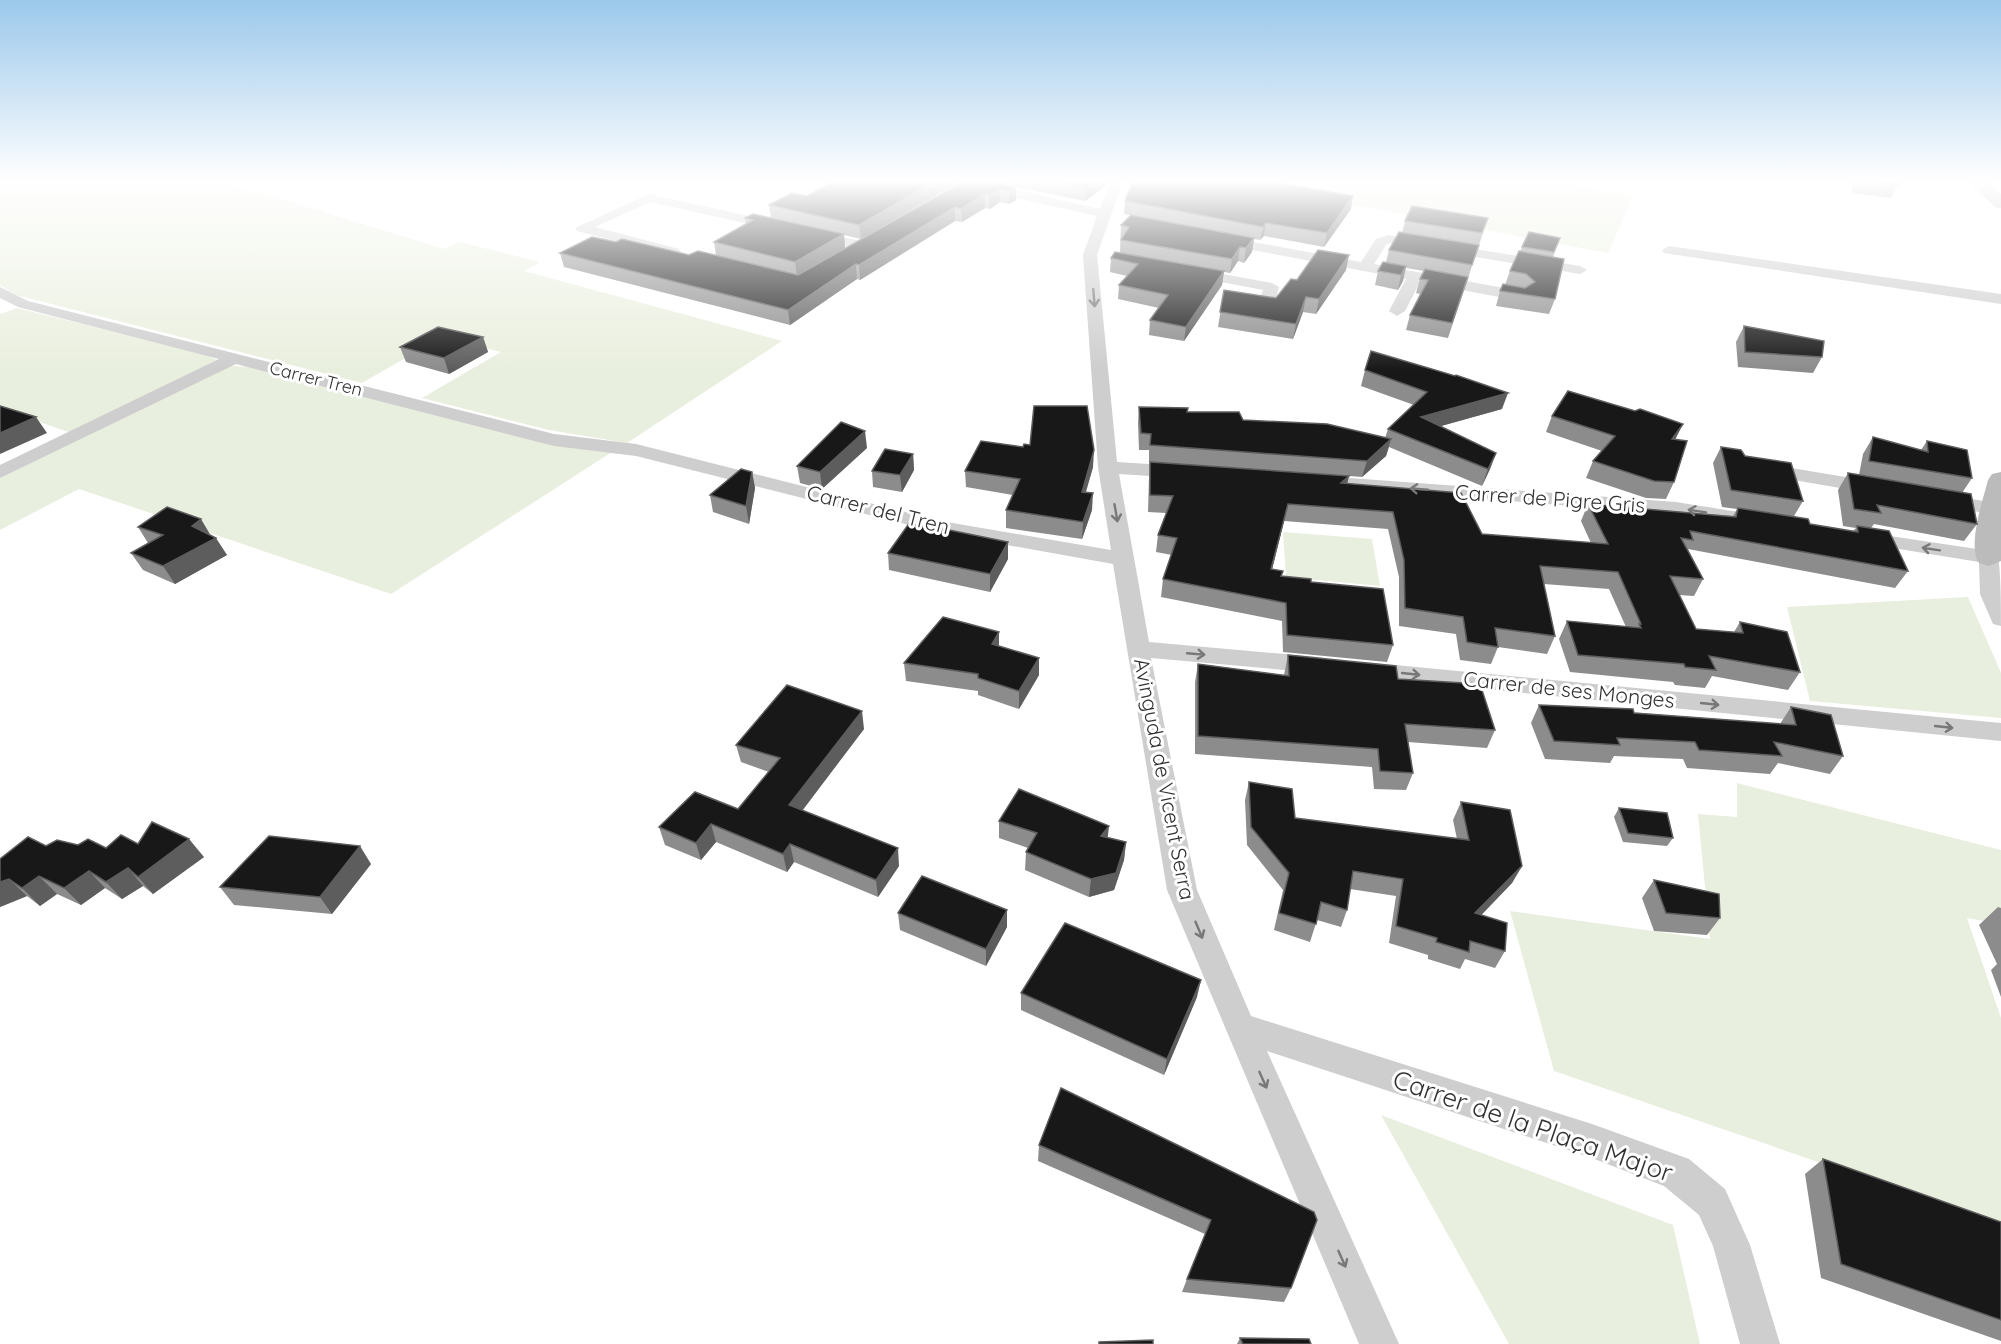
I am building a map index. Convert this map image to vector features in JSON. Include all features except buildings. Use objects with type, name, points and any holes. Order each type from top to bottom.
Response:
[{"type":"street","points":[[642,244],[685,255]]},
{"type":"street","points":[[845,257],[868,244]]},
{"type":"street","name":"Avinguda de Vicent Serra","points":[[1100,244],[1096,256],[1108,467],[1182,890],[1379,1344]]},
{"type":"street","points":[[1242,244],[1520,296]]},
{"type":"street","points":[[1365,267],[1380,244]]},
{"type":"street","points":[[1417,244],[1580,270]]},
{"type":"street","points":[[1669,250],[2001,299]]},
{"type":"street","points":[[1170,269],[1272,287],[1267,302]]},
{"type":"street","points":[[1397,311],[1415,276]]},
{"type":"street","name":"Carrer Tren","points":[[0,292],[23,304],[554,440],[636,450]]},
{"type":"street","points":[[0,472],[234,358]]},
{"type":"street","name":"Carrer del Tren","points":[[636,450],[941,527],[1123,559]]},
{"type":"street","points":[[1744,466],[1893,491]]},
{"type":"street","points":[[1108,467],[1196,474]]},
{"type":"street","points":[[2001,480],[1995,509],[1991,594],[2001,619]]},
{"type":"street","name":"Carrer de Pigre Gris","points":[[1336,483],[1676,508],[1779,524]]},
{"type":"street","points":[[1927,497],[1995,509]]},
{"type":"street","points":[[1847,535],[1993,547]]},
{"type":"street","name":"Carrer de ses Monges","points":[[1138,648],[2001,732]]},
{"type":"street","name":"Carrer de la Plaça Major","points":[[1240,1027],[1592,1141],[1676,1172],[1712,1202],[1731,1245],[1760,1344]]},
{"type":"green space","points":[[0,244],[427,244],[444,249],[455,244],[466,244],[540,262],[524,271],[782,341],[627,443],[549,430],[422,398],[501,352],[442,337],[362,383],[16,295],[0,285]]},
{"type":"green space","points":[[1559,244],[1612,244],[1608,253]]},
{"type":"green space","points":[[17,308],[201,353],[220,361],[74,434],[0,408],[0,314]]},
{"type":"green space","points":[[230,366],[248,367],[540,440],[612,452],[391,594],[79,489],[0,530],[0,475]]},
{"type":"green space","points":[[1283,532],[1372,539],[1380,586],[1286,577]]},
{"type":"green space","points":[[1968,597],[2001,673],[2001,718],[1810,701],[1787,607]]},
{"type":"green space","points":[[1737,783],[2001,850],[2001,924],[1967,918],[2001,1018],[2001,1225],[1554,1071],[1510,911],[1710,939],[1698,814],[1737,817]]},
{"type":"green space","points":[[1381,1115],[1673,1225],[1700,1344],[1509,1344]]}]
